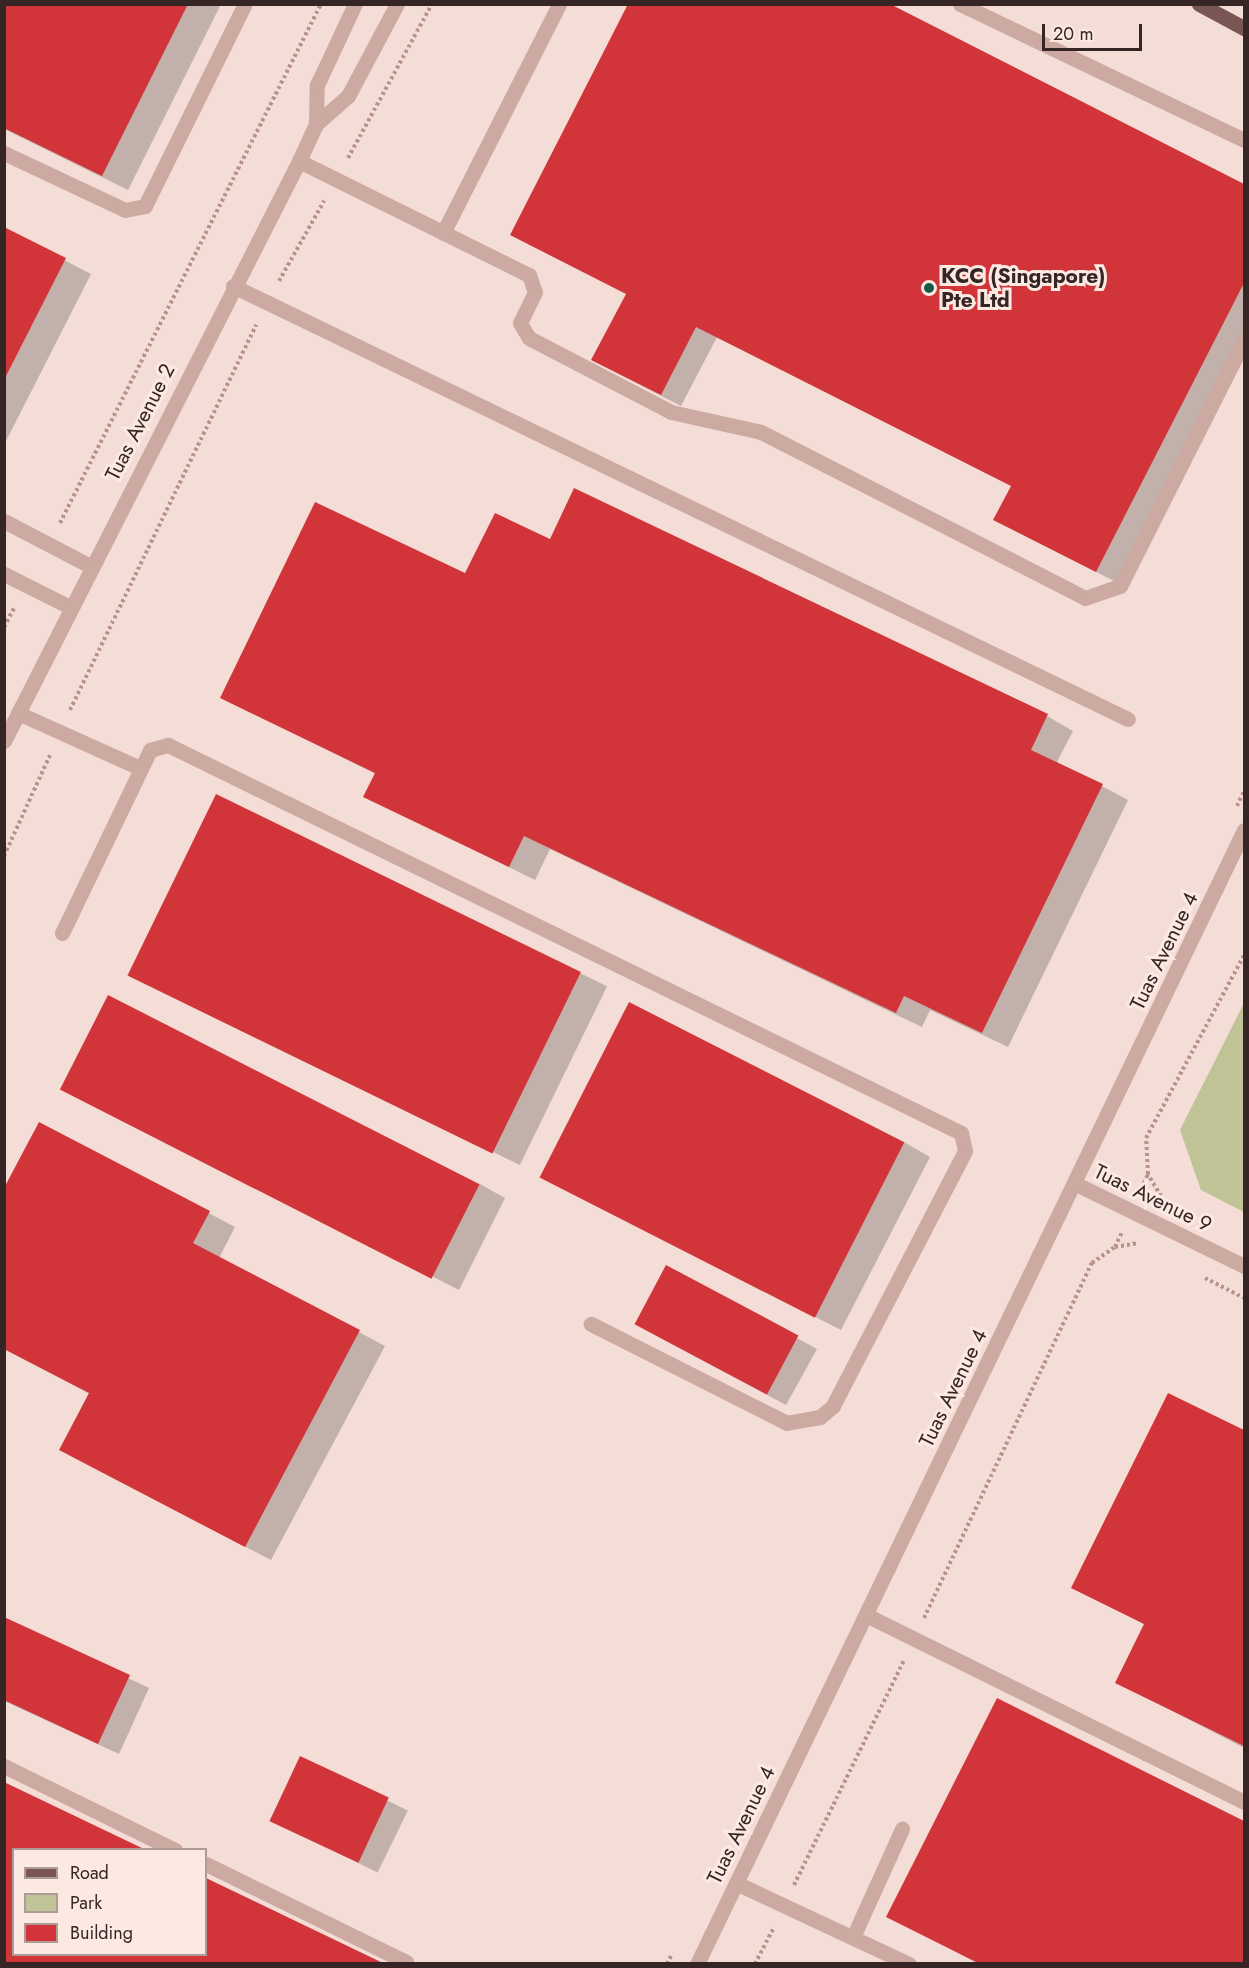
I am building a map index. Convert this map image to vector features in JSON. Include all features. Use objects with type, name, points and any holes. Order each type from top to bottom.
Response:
[{"type":"main road","points":[[1198,4],[1245,28]]},
{"type":"street","points":[[4,153],[124,210],[145,206],[245,4]]},
{"type":"street","name":"Tuas Avenue 2","points":[[4,741],[90,566],[299,161],[316,124],[317,85],[355,4]]},
{"type":"street","name":"Tuas Avenue 2","points":[[316,124],[348,96],[396,4]]},
{"type":"street","points":[[443,232],[560,4]]},
{"type":"street","points":[[960,4],[1245,140]]},
{"type":"street","points":[[299,161],[529,275],[535,292],[520,323],[529,338],[671,412],[761,432],[1085,598],[1120,585],[1245,340]]},
{"type":"street","points":[[233,286],[1128,719]]},
{"type":"street","points":[[4,521],[90,566]]},
{"type":"street","points":[[4,574],[70,607]]},
{"type":"street","points":[[18,713],[140,768]]},
{"type":"street","points":[[62,933],[150,750],[176,747],[962,1133],[965,1151],[833,1406],[820,1417],[788,1423],[591,1324]]},
{"type":"street","name":"Tuas Avenue 4","points":[[697,1964],[1076,1184],[1245,830]]},
{"type":"street","name":"Tuas Avenue 9","points":[[1076,1184],[1245,1266]]},
{"type":"street","points":[[866,1615],[1245,1802]]},
{"type":"street","points":[[4,1766],[171,1848]]},
{"type":"street","points":[[853,1937],[902,1829]]},
{"type":"street","points":[[207,1864],[406,1962]]},
{"type":"street","points":[[736,1883],[909,1964]]},
{"type":"path","points":[[49,544],[321,4]]},
{"type":"path","points":[[4,856],[60,731],[267,303],[432,4]]},
{"type":"path","points":[[4,627],[26,584]]},
{"type":"path","points":[[1163,1200],[1148,1174],[1146,1138],[1245,955]]},
{"type":"path","points":[[755,1964],[914,1638],[1092,1263],[1115,1247],[1137,1243],[1147,1248]]},
{"type":"path","points":[[1196,1273],[1245,1298]]},
{"type":"green space","points":[[1244,1003],[1244,1212],[1201,1190],[1180,1130]]},
{"type":"building","points":[[4,4],[188,4],[102,176],[4,128]]},
{"type":"building","name":"KCC (Singapore) Pte Ltd","points":[[628,4],[890,4],[1244,184],[1244,283],[1096,572],[993,520],[1011,486],[696,327],[661,395],[591,360],[626,294],[510,235]]},
{"type":"building","points":[[4,227],[66,258],[4,380]]},
{"type":"building","points":[[574,488],[1048,714],[1031,750],[1103,784],[982,1033],[904,996],[896,1013],[524,836],[509,867],[363,797],[375,773],[220,698],[315,502],[465,573],[495,513],[550,539]]},
{"type":"building","points":[[216,794],[581,972],[492,1154],[127,976]]},
{"type":"building","points":[[108,995],[480,1184],[431,1279],[60,1089]]},
{"type":"building","points":[[629,1002],[904,1142],[815,1318],[540,1178]]},
{"type":"building","points":[[39,1122],[210,1211],[193,1243],[360,1330],[245,1547],[59,1450],[89,1393],[4,1349],[4,1188]]},
{"type":"building","points":[[666,1265],[798,1335],[767,1395],[635,1324]]},
{"type":"building","points":[[1168,1393],[1244,1430],[1244,1746],[1115,1683],[1144,1624],[1071,1588]]},
{"type":"building","points":[[4,1617],[130,1675],[98,1744],[4,1700]]},
{"type":"building","points":[[997,1698],[1244,1821],[1244,1964],[980,1964],[886,1917]]},
{"type":"building","points":[[300,1756],[389,1797],[358,1863],[270,1821]]},
{"type":"building","points":[[4,1782],[142,1848],[12,1848],[12,1956],[207,1956],[207,1878],[385,1964],[4,1964]]},
{"type":"place","name":"KCC (Singapore) Pte Ltd","points":[[929,288]]}]
